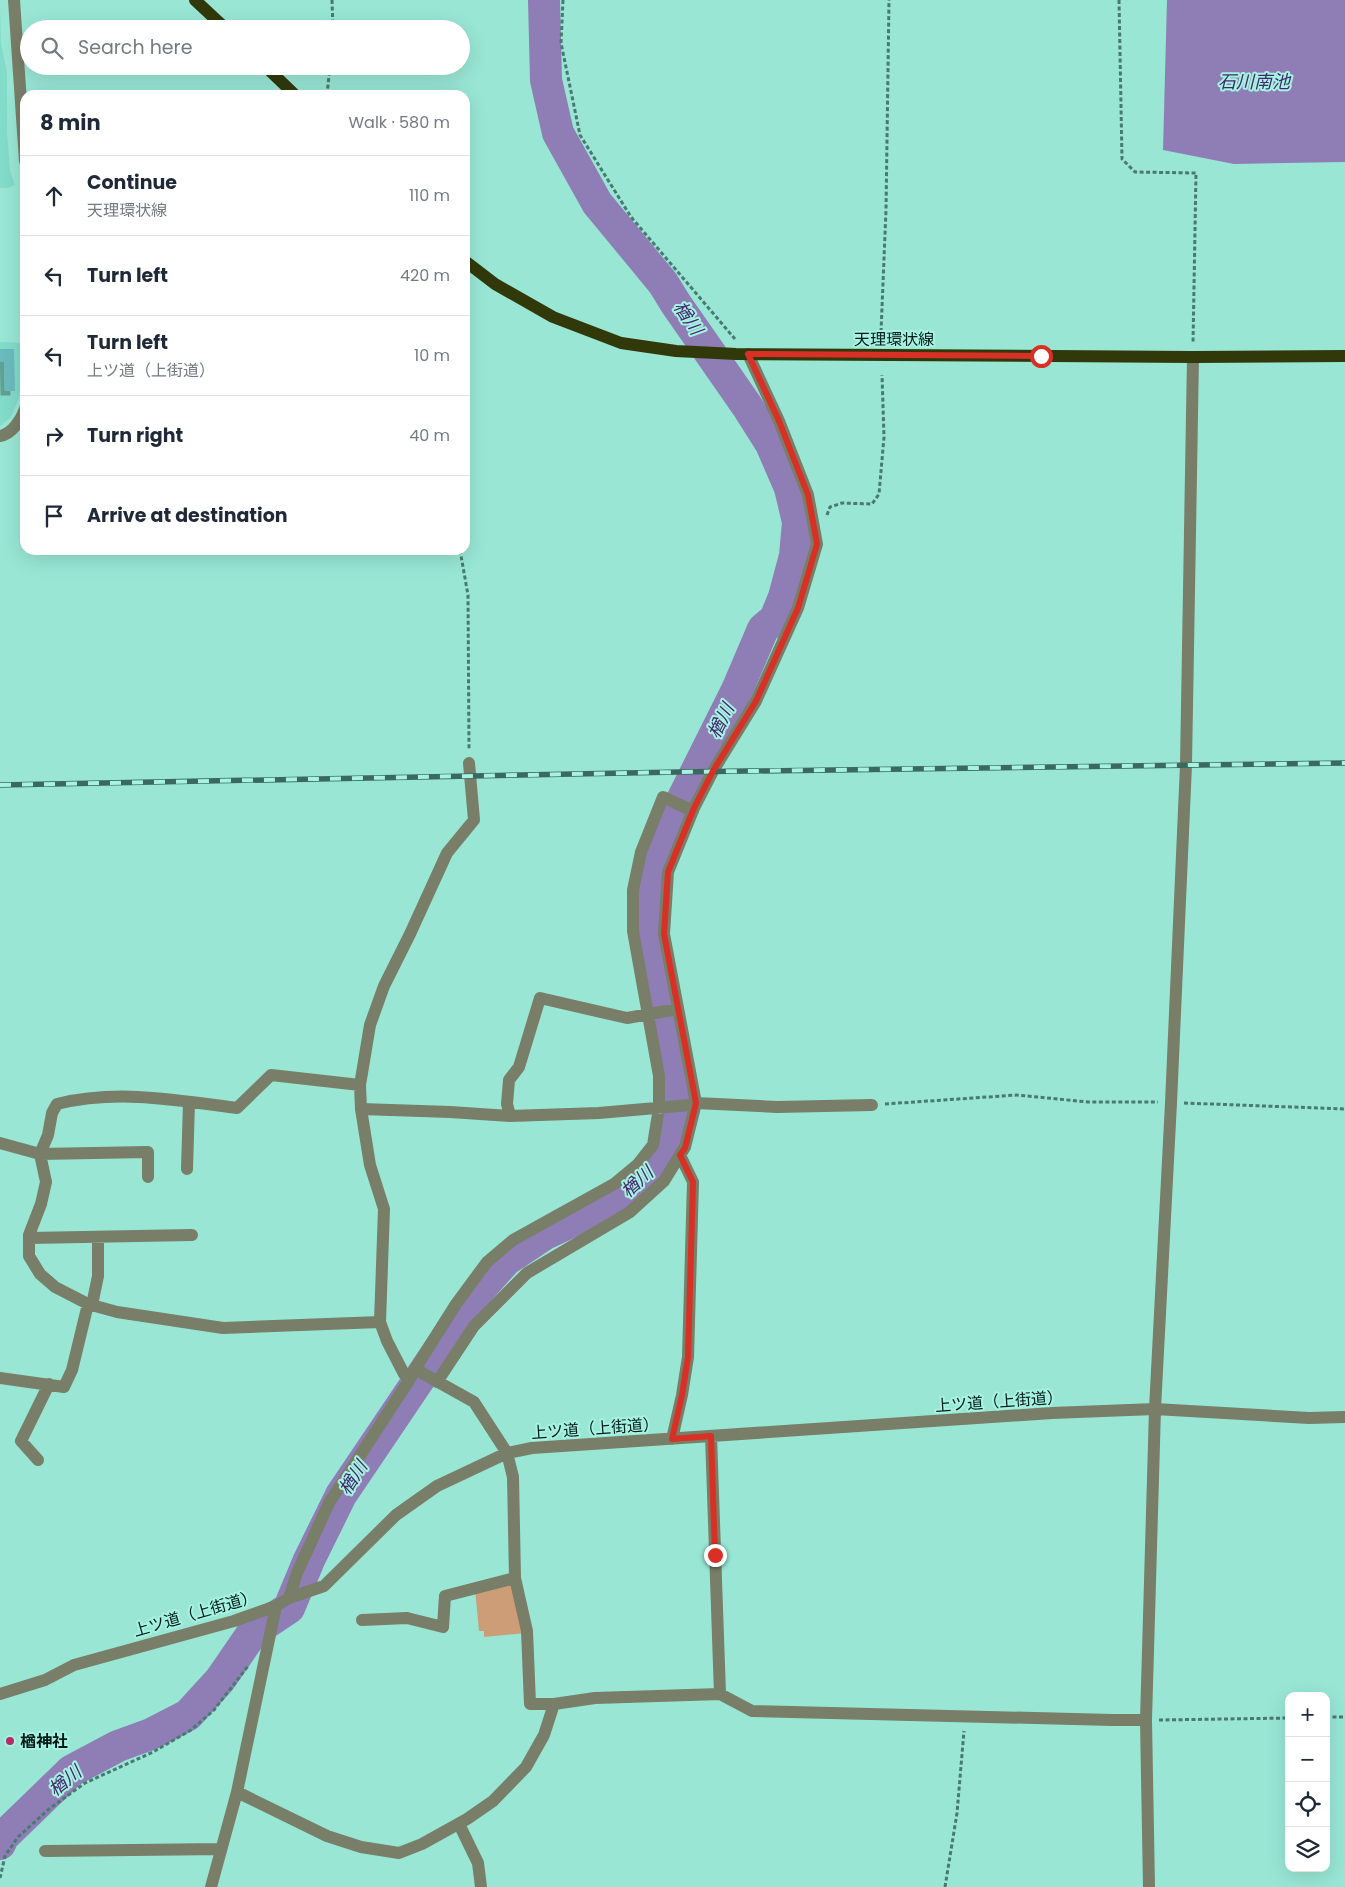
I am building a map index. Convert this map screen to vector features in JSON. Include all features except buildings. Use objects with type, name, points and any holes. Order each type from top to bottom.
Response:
[{"type":"main road","points":[[195,0],[216,20]]},
{"type":"main road","points":[[274,75],[290,90]]},
{"type":"main road","name":"天理環状線","points":[[470,265],[495,284],[553,317],[621,343],[676,351],[742,354],[1193,357],[1345,356]]},
{"type":"street","points":[[14,0],[20,90]]},
{"type":"street","points":[[289,1598],[297,1573],[329,1503],[423,1376],[527,1273],[630,1212],[664,1181],[685,1148],[693,1104],[664,934],[668,872],[693,811],[713,771],[756,701],[798,608],[817,544],[808,495],[779,421],[742,354]]},
{"type":"street","points":[[1149,1887],[1146,1720],[1155,1409],[1186,765],[1193,357]]},
{"type":"street","points":[[0,436],[5,435],[20,421]]},
{"type":"street","points":[[469,763],[474,820],[446,853],[410,934],[384,986],[370,1025],[360,1085],[361,1109],[370,1165],[384,1210],[380,1322],[391,1350],[404,1374],[423,1376],[474,1402],[506,1453],[514,1477],[515,1578],[527,1631],[530,1704],[554,1704],[595,1698],[720,1694],[752,1711],[1146,1720]]},
{"type":"street","points":[[423,1376],[456,1304],[487,1262],[514,1240],[614,1184],[638,1164],[653,1145],[663,1107],[649,1015],[633,931],[633,890],[641,852],[663,798],[693,811]]},
{"type":"street","points":[[510,1116],[507,1104],[509,1080],[518,1067],[540,998],[627,1018],[678,1009]]},
{"type":"street","points":[[360,1085],[271,1075],[237,1108],[158,1097],[80,1099],[57,1104],[52,1114],[48,1135],[40,1154],[46,1182],[29,1238],[29,1256],[40,1274],[55,1287],[90,1305],[117,1312],[223,1328],[380,1322]]},
{"type":"street","points":[[187,1168],[189,1102]]},
{"type":"street","points":[[361,1109],[510,1116],[599,1114],[693,1104],[777,1107],[872,1105]]},
{"type":"street","points":[[0,1143],[40,1154],[148,1152],[148,1177]]},
{"type":"street","points":[[672,1439],[688,1357],[693,1182],[680,1155]]},
{"type":"street","points":[[29,1238],[192,1235]]},
{"type":"street","points":[[0,1378],[64,1387],[72,1370],[98,1276],[98,1237]]},
{"type":"street","points":[[38,1460],[21,1441],[49,1384]]},
{"type":"street","name":"上ツ道（上街道）","points":[[0,1694],[45,1680],[74,1665],[234,1621],[276,1606],[289,1598],[324,1586],[396,1515],[437,1486],[506,1453],[532,1448],[1052,1413],[1155,1409],[1309,1418],[1345,1417]]},
{"type":"street","points":[[711,1436],[720,1694]]},
{"type":"street","points":[[362,1620],[407,1618],[443,1627],[445,1596],[515,1578]]},
{"type":"street","points":[[211,1887],[237,1792],[276,1606]]},
{"type":"street","points":[[237,1792],[327,1836],[361,1847],[399,1853],[422,1844],[459,1824],[493,1801],[526,1767],[544,1735],[554,1704]]},
{"type":"street","points":[[459,1824],[478,1863],[481,1887]]},
{"type":"street","points":[[45,1851],[221,1849]]},
{"type":"path","points":[[332,0],[333,20]]},
{"type":"path","points":[[563,0],[561,43],[580,135],[631,217],[742,354]]},
{"type":"path","points":[[881,332],[886,201],[889,0]]},
{"type":"path","points":[[1119,0],[1122,159],[1135,172],[1196,173],[1193,357]]},
{"type":"path","points":[[328,90],[329,75]]},
{"type":"path","points":[[827,516],[830,507],[842,503],[872,504],[879,494],[884,437],[882,375]]},
{"type":"path","points":[[461,555],[468,595],[469,763]]},
{"type":"path","points":[[872,1105],[1017,1095],[1088,1102],[1345,1109]]},
{"type":"path","points":[[0,1878],[5,1856],[18,1836],[49,1809],[85,1783],[153,1752],[191,1730],[214,1710],[253,1659],[265,1654]]},
{"type":"path","points":[[945,1887],[957,1814],[965,1716]]},
{"type":"path","points":[[1330,1717],[1345,1717]]},
{"type":"path","points":[[1146,1720],[1285,1718]]},
{"type":"shaded area","points":[[0,8],[1,43],[7,73],[7,132],[10,171],[15,185],[8,188],[0,188]]},
{"type":"shaded area","points":[[0,342],[20,343],[19,398],[10,418],[0,426]]},
{"type":"shaded area","points":[[513,1581],[525,1633],[484,1637],[484,1631],[479,1631],[475,1589]]},
{"type":"water","name":"石川南池","points":[[1167,0],[1345,0],[1345,162],[1234,164],[1163,150]]},
{"type":"waterway","name":"楢川","points":[[0,1844],[3,1837],[71,1771],[118,1746],[151,1734],[188,1715],[220,1680],[253,1632],[289,1608],[309,1560],[341,1495],[480,1289],[506,1260],[545,1234],[620,1199],[651,1173],[676,1132],[680,1086],[660,993],[649,927],[650,884],[662,840],[737,690],[763,629],[775,619],[784,597],[795,556],[798,522],[790,488],[771,444],[663,283],[597,203],[558,133],[546,80],[544,0]]},
{"type":"railway","points":[[0,785],[679,772],[1345,763]]},
{"type":"place","name":"楢神社","points":[[10,1741]]},
{"type":"route","points":[[715,1555],[711,1436],[672,1439],[688,1357],[693,1182],[680,1155],[685,1148],[696,1103],[664,934],[668,872],[694,808],[713,771],[756,701],[798,608],[817,544],[808,495],[779,421],[748,354],[1041,356]]}]
